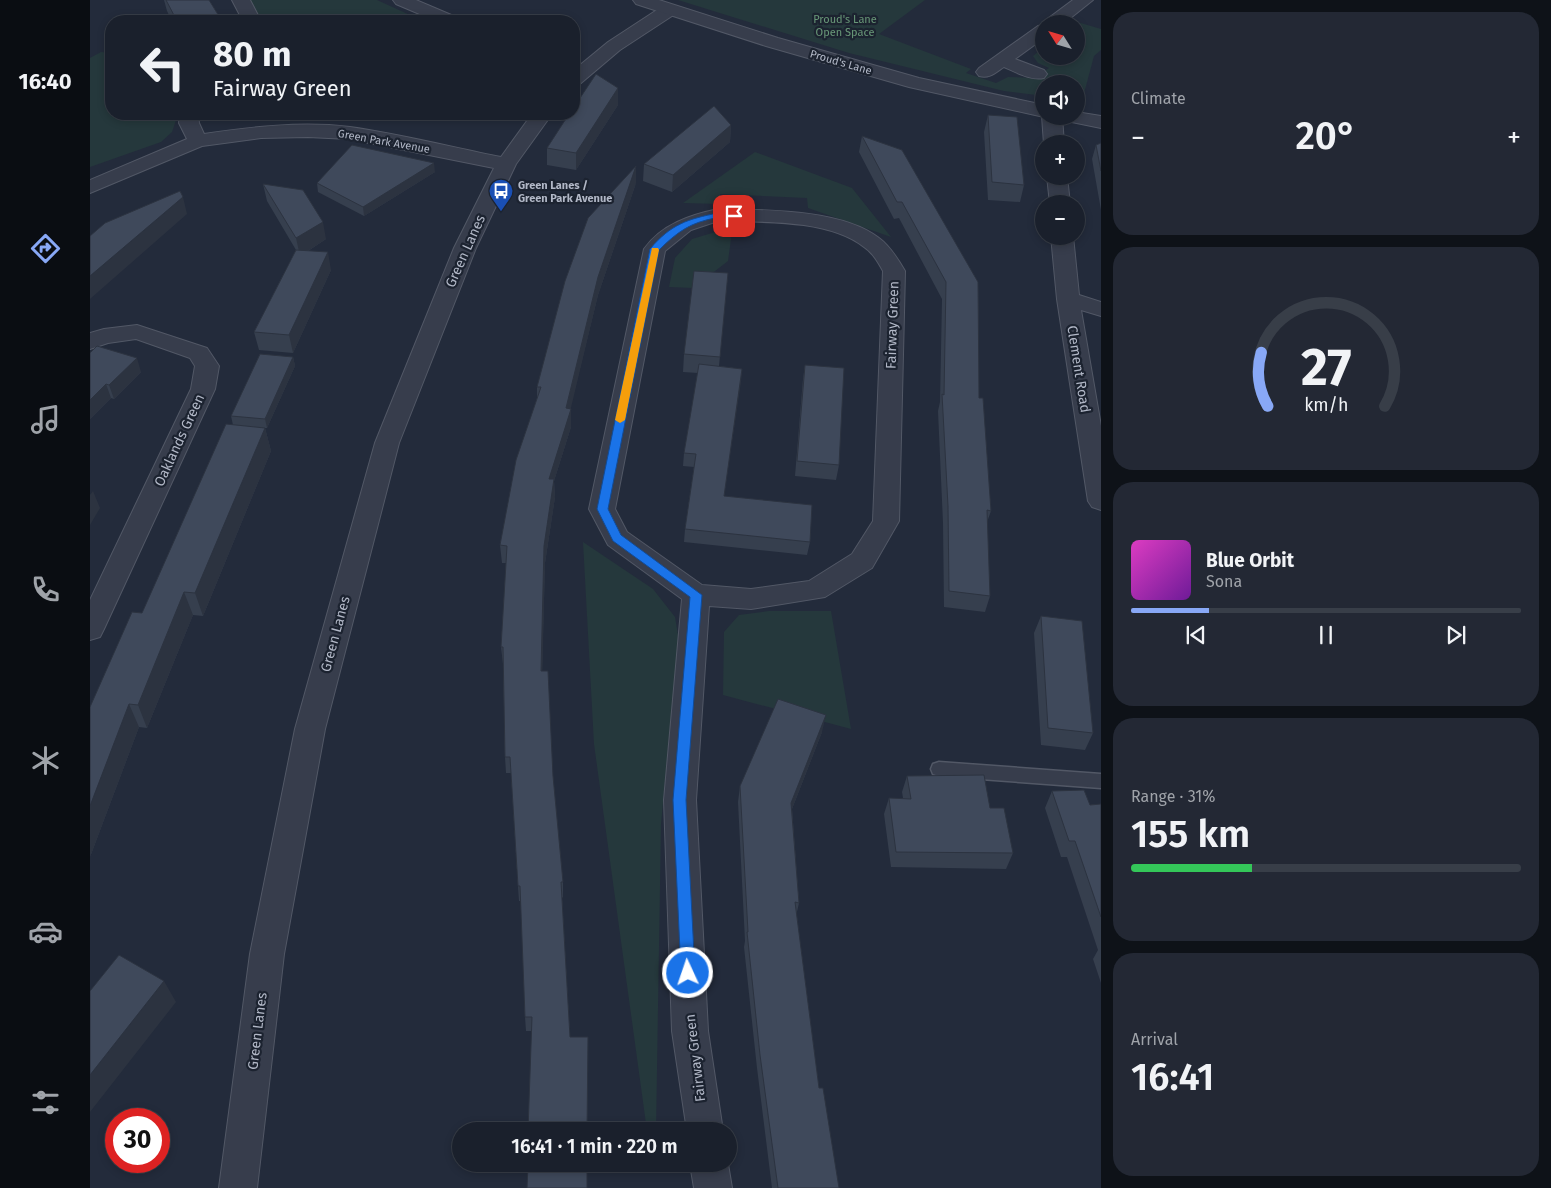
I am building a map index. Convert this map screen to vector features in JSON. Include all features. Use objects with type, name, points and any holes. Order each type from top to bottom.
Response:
[{"type":"street","points":[[241,0],[249,15]]},
{"type":"street","points":[[402,0],[436,15]]},
{"type":"street","name":"Proud's Lane","points":[[642,0],[772,42],[916,83],[1035,109]]},
{"type":"street","points":[[1064,15],[1084,0]]},
{"type":"street","points":[[580,74],[614,46],[669,10]]},
{"type":"street","points":[[985,72],[1035,36]]},
{"type":"street","points":[[1001,60],[1038,74]]},
{"type":"street","points":[[1085,119],[1101,122]]},
{"type":"street","points":[[189,120],[198,141]]},
{"type":"street","name":"Green Lanes","points":[[238,1188],[267,954],[310,729],[386,443],[465,248],[506,164],[537,120]]},
{"type":"street","name":"Green Park Avenue","points":[[90,187],[198,141],[261,132],[308,130],[349,133],[506,164]]},
{"type":"street","name":"Fairway Green","points":[[718,215],[782,216],[846,229],[868,239],[883,252],[894,271],[886,521],[862,561],[815,590],[751,600],[696,595],[616,538],[602,509],[655,249],[669,235],[691,221],[718,215]]},
{"type":"street","name":"Clement Road","points":[[1063,245],[1068,300],[1101,501]]},
{"type":"street","points":[[1068,300],[1101,309]]},
{"type":"street","name":"Oaklands Green","points":[[90,342],[104,336],[137,332],[199,353],[207,366],[203,389],[90,629]]},
{"type":"street","name":"Fairway Green","points":[[696,595],[680,800],[690,1031],[704,1122]]},
{"type":"street","points":[[710,1172],[713,1188]]},
{"type":"lane","points":[[939,769],[1101,781]]},
{"type":"green space","points":[[248,0],[377,0],[410,15],[258,15]]},
{"type":"green space","name":"Proud's Lane Open Space","points":[[678,0],[925,0],[879,34],[971,69],[966,73],[996,83],[1008,77],[1035,78],[1035,95],[1004,91],[849,53]]},
{"type":"green space","name":"Proud's Lane Open Space","points":[[1085,24],[1101,29],[1101,50],[1094,56],[1085,90],[1085,75],[1039,75],[1049,68],[1042,65],[1085,65]]},
{"type":"green space","points":[[101,52],[105,52],[105,120],[176,120],[172,132],[161,142],[90,167],[90,58]]},
{"type":"green space","points":[[755,152],[852,188],[891,237],[808,208],[807,198],[720,194],[720,204],[683,203]]},
{"type":"green space","points":[[729,228],[731,239],[728,261],[693,288],[669,287],[675,258],[692,239]]},
{"type":"green space","points":[[583,542],[653,589],[675,617],[681,653],[671,717],[661,824],[656,1122],[646,1122],[594,744]]},
{"type":"green space","points":[[769,611],[831,611],[851,729],[723,695],[724,632],[739,615]]},
{"type":"building","points":[[166,0],[209,0],[218,15],[174,15]]},
{"type":"building","points":[[596,74],[618,88],[576,153],[547,148],[565,120],[580,120],[580,98]]},
{"type":"building","points":[[714,106],[731,125],[673,175],[644,164]]},
{"type":"building","points":[[988,115],[1017,117],[1024,185],[992,182]]},
{"type":"building","points":[[862,136],[902,150],[978,282],[979,398],[983,398],[991,511],[987,510],[990,596],[949,591],[948,506],[942,394],[944,395],[946,282],[902,202],[897,202]]},
{"type":"building","points":[[1101,143],[1101,171],[1096,145]]},
{"type":"building","points":[[352,145],[434,163],[363,207],[317,183]]},
{"type":"building","points":[[636,166],[598,277],[566,408],[571,409],[549,479],[554,479],[544,546],[541,671],[548,671],[553,776],[563,882],[561,882],[570,1037],[588,1037],[587,1122],[528,1122],[532,1017],[525,1017],[520,886],[518,886],[510,757],[505,757],[503,647],[501,647],[507,546],[500,545],[516,460],[541,387],[537,387],[565,281],[588,218]]},
{"type":"building","points":[[263,184],[303,190],[323,222],[296,238]]},
{"type":"building","points":[[180,191],[183,197],[90,276],[90,236],[105,223]]},
{"type":"building","points":[[296,250],[328,252],[289,335],[254,332]]},
{"type":"building","points":[[694,271],[728,273],[720,357],[684,354]]},
{"type":"building","points":[[97,346],[137,358],[90,400],[90,353]]},
{"type":"building","points":[[260,354],[293,357],[265,419],[231,416]]},
{"type":"building","points":[[699,364],[742,369],[724,496],[812,505],[810,542],[685,529],[696,454],[684,453]]},
{"type":"building","points":[[805,365],[844,368],[839,465],[797,461]]},
{"type":"building","points":[[226,424],[265,428],[195,593],[184,592],[138,705],[129,704],[90,806],[90,707],[132,612],[142,613]]},
{"type":"building","points":[[1041,616],[1082,621],[1093,733],[1048,728]]},
{"type":"building","points":[[778,699],[826,715],[791,803],[799,903],[795,902],[819,1088],[823,1088],[839,1188],[778,1188],[760,1055],[747,932],[740,786]]},
{"type":"building","points":[[984,775],[990,808],[1004,808],[1013,853],[896,852],[889,798],[911,799],[907,776]]},
{"type":"building","points":[[1084,790],[1090,805],[1101,804],[1101,917],[1075,841],[1069,841],[1052,791]]},
{"type":"building","points":[[119,955],[164,981],[90,1075],[90,991]]},
{"type":"building","points":[[528,1172],[587,1172],[587,1188],[527,1188]]},
{"type":"slow traffic","points":[[620,420],[655,250]]},
{"type":"place","name":"Green Lanes / Green Park Avenue","points":[[501,212]]},
{"type":"route","points":[[688,973],[680,800],[696,595],[616,538],[602,509],[655,249],[669,235],[691,221],[718,215],[734,216]]}]
